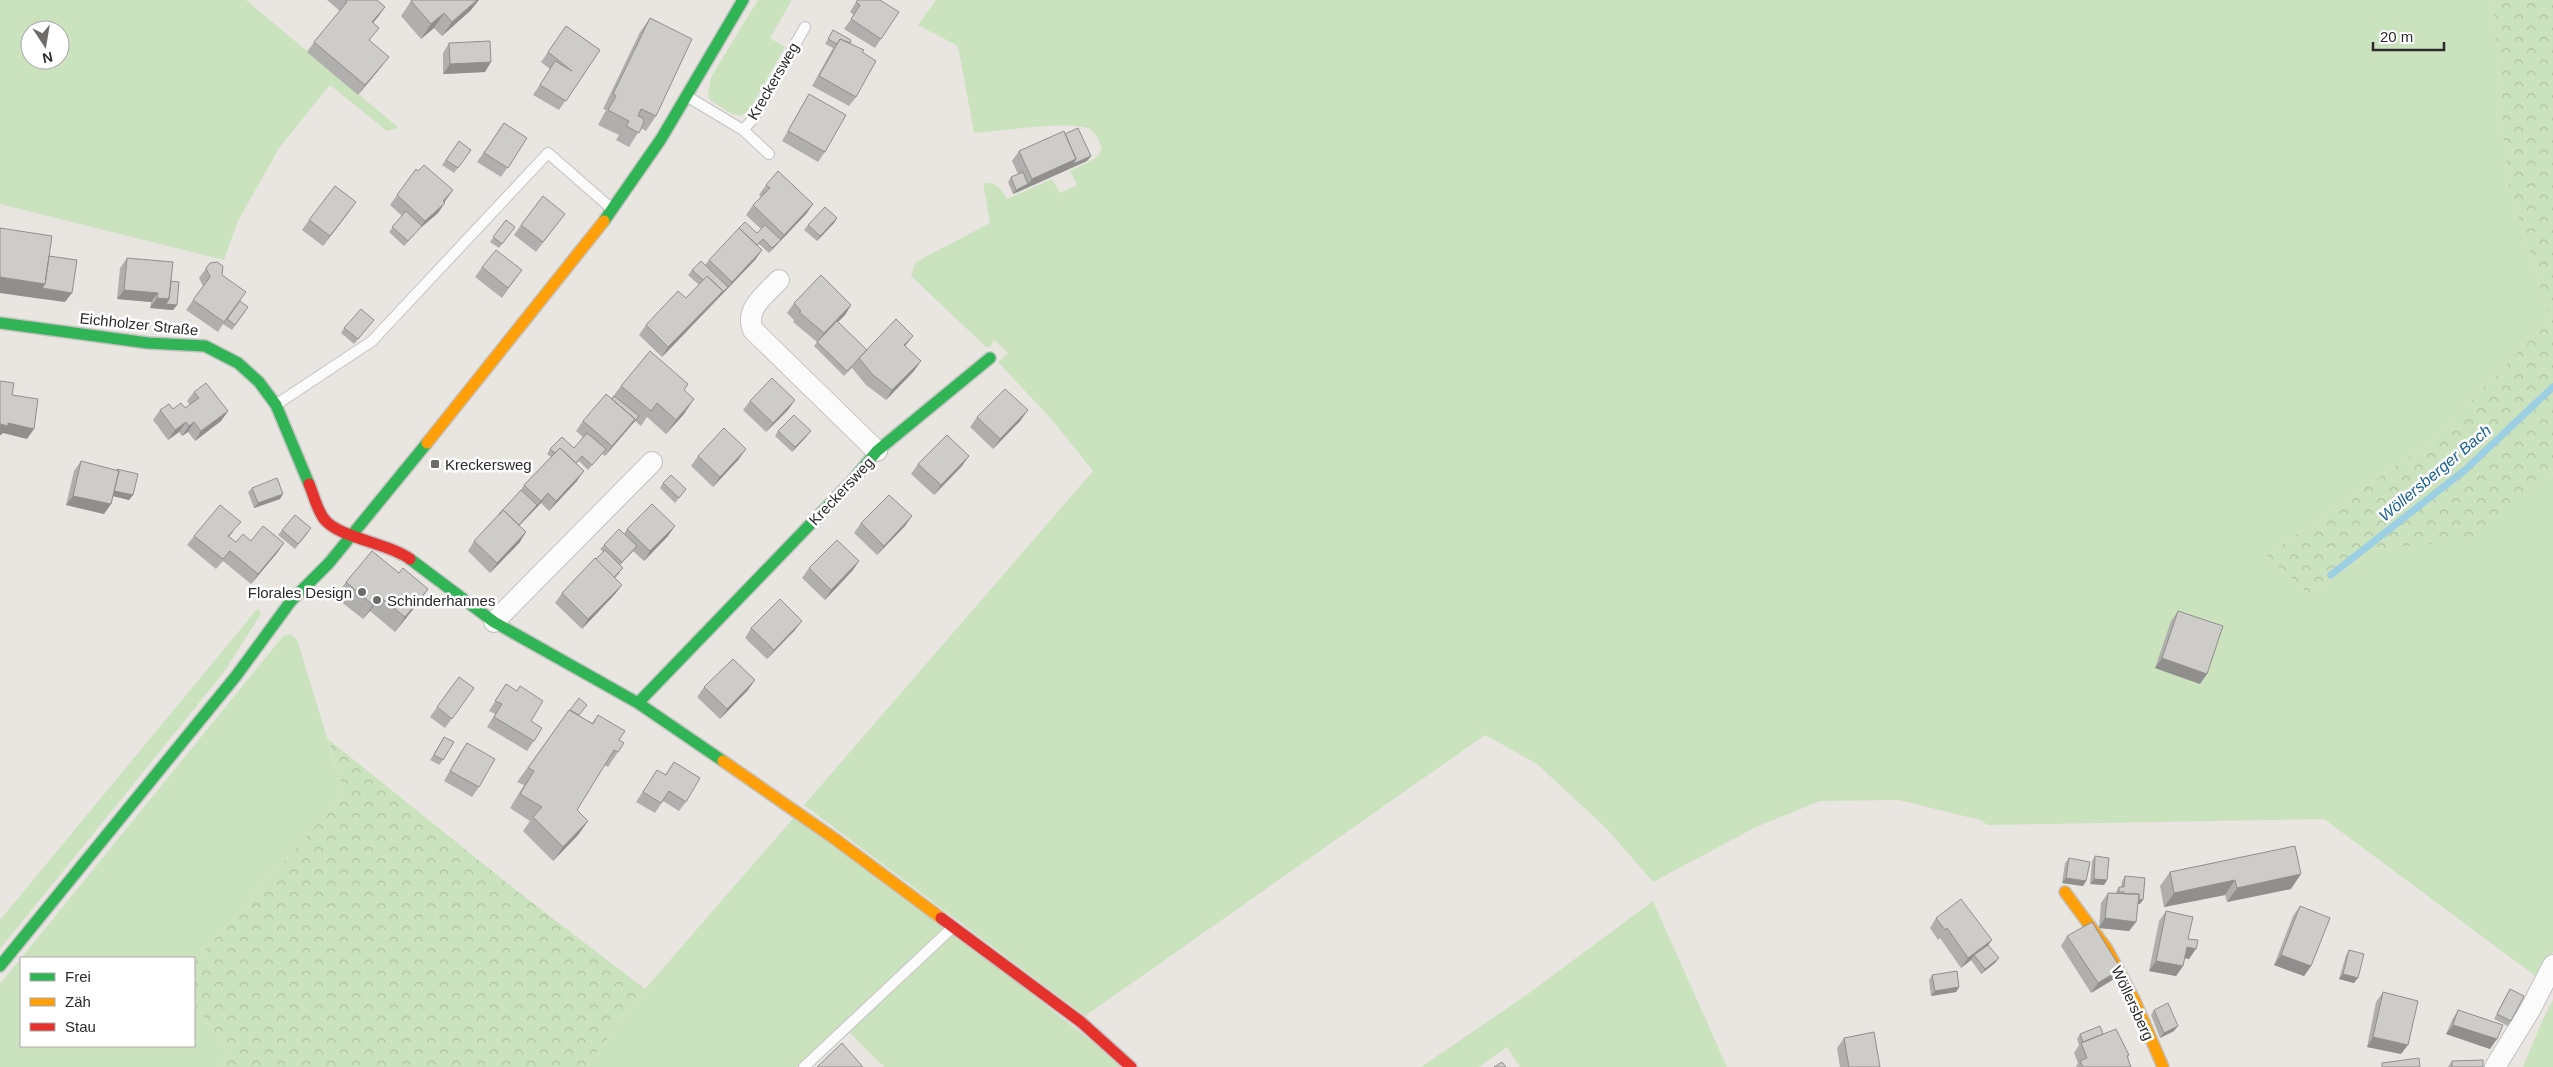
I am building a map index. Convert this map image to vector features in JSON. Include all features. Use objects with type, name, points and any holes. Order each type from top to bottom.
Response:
[{"type":"street","points":[[0,966],[236,676],[291,601],[329,563],[520,328],[612,209],[688,96],[743,0]]},
{"type":"street","name":"Kreckersweg","points":[[779,280],[756,304],[751,313],[750,322],[753,330],[877,451]]},
{"type":"street","name":"Eichholzer Straße","points":[[0,323],[148,343],[204,346],[238,363],[259,382],[276,405],[324,519],[333,527],[352,534]]},
{"type":"street","name":"Kreckersweg","points":[[638,703],[851,482],[877,451],[990,358]]},
{"type":"street","points":[[494,622],[652,462]]},
{"type":"street","points":[[352,534],[399,551],[494,622],[638,703],[835,839],[953,926],[1082,1022],[1131,1067]]},
{"type":"street","name":"Wöllersberg","points":[[2065,892],[2107,949],[2134,999],[2163,1067]]},
{"type":"street","points":[[2495,1067],[2530,1010],[2553,965]]},
{"type":"lane","name":"Kreckersweg","points":[[688,96],[743,130],[753,119],[805,27]]},
{"type":"lane","points":[[743,130],[769,154]]},
{"type":"lane","points":[[276,405],[372,341],[548,153],[612,209]]},
{"type":"lane","points":[[804,1067],[953,926]]},
{"type":"green space","points":[[0,0],[246,0],[399,128],[387,131],[330,85],[279,148],[238,221],[224,260],[0,204]]},
{"type":"green space","points":[[758,0],[792,0],[770,38],[785,47],[749,111],[740,116],[730,113],[710,100],[708,94],[711,77]]},
{"type":"green space","points":[[936,0],[2493,0],[2507,179],[2550,319],[2434,439],[2266,556],[2310,595],[2373,549],[2474,539],[2553,472],[2553,952],[2538,978],[2324,819],[1988,825],[1980,820],[1899,800],[1820,801],[1754,828],[1653,882],[1607,829],[1537,764],[1485,735],[1085,1016],[804,805],[1093,471],[1053,421],[999,363],[1008,353],[994,340],[990,347],[986,347],[911,276],[916,262],[990,223],[983,183],[998,187],[1007,199],[1052,179],[1060,193],[1077,185],[1070,171],[1096,158],[1102,149],[1093,131],[1077,126],[1032,127],[974,133],[958,46],[918,25]]},
{"type":"green space","points":[[2493,0],[2553,0],[2553,472],[2474,540],[2373,549],[2310,595],[2266,556],[2434,439],[2550,319],[2507,179]]},
{"type":"green space","points":[[258,608],[261,614],[224,672],[0,949],[0,920]]},
{"type":"green space","points":[[284,635],[291,635],[297,639],[344,793],[195,962],[195,957],[22,957]]},
{"type":"green space","points":[[328,739],[521,894],[645,989],[586,1067],[218,1067],[229,1053],[195,1004],[195,962],[344,793]]},
{"type":"green space","points":[[796,815],[947,928],[801,1067],[799,1065],[796,1067],[586,1067],[645,989]]},
{"type":"green space","points":[[1653,901],[1727,1067],[1520,1067],[1507,1047],[1479,1067],[1421,1067],[1525,996]]},
{"type":"green space","points":[[953,933],[1125,1067],[884,1067],[846,1029]]},
{"type":"green space","points":[[20,959],[20,1047],[195,1047],[195,1004],[229,1053],[218,1067],[0,1067],[0,984]]},
{"type":"green space","points":[[2553,1000],[2553,1067],[2523,1067],[2542,1021]]},
{"type":"building","points":[[345,0],[377,0],[385,7],[372,22],[379,28],[369,40],[389,57],[365,85],[314,42],[347,2]]},
{"type":"building","points":[[412,0],[477,0],[452,22],[444,13],[431,24]]},
{"type":"building","points":[[858,0],[880,0],[899,12],[881,39],[851,19],[860,5],[856,2]]},
{"type":"building","points":[[650,18],[692,39],[656,116],[641,109],[638,116],[643,118],[644,122],[639,133],[626,126],[629,121],[608,110],[616,96],[613,94]]},
{"type":"building","points":[[566,26],[600,50],[566,101],[540,85],[555,61],[572,71],[548,52]]},
{"type":"building","points":[[833,30],[851,40],[850,43],[840,39],[837,44],[828,39]]},
{"type":"building","points":[[840,39],[864,50],[862,52],[876,61],[856,97],[819,76]]},
{"type":"building","points":[[490,41],[491,62],[450,64],[449,43]]},
{"type":"building","points":[[809,94],[846,115],[825,152],[788,131]]},
{"type":"building","points":[[504,123],[527,138],[508,168],[484,153]]},
{"type":"building","points":[[1078,128],[1091,156],[1073,164],[1076,159],[1065,134]]},
{"type":"building","points":[[1064,131],[1076,159],[1032,179],[1019,151]]},
{"type":"building","points":[[459,141],[471,150],[458,168],[446,160]]},
{"type":"building","points":[[424,165],[453,190],[443,201],[445,203],[425,221],[397,195],[416,169],[418,171]]},
{"type":"building","points":[[778,171],[813,204],[784,235],[753,205],[770,188],[766,185]]},
{"type":"building","points":[[1023,172],[1028,184],[1016,190],[1011,177]]},
{"type":"building","points":[[335,186],[356,202],[330,236],[309,220]]},
{"type":"building","points":[[543,196],[565,214],[543,242],[521,225]]},
{"type":"building","points":[[825,207],[837,218],[820,236],[808,225]]},
{"type":"building","points":[[406,211],[422,226],[408,241],[392,227]]},
{"type":"building","points":[[506,220],[515,227],[502,244],[493,237]]},
{"type":"building","points":[[745,222],[757,233],[765,225],[781,240],[772,248],[763,239],[757,245],[739,228]]},
{"type":"building","points":[[0,228],[52,236],[45,284],[0,277]]},
{"type":"building","points":[[739,228],[762,250],[732,282],[709,260]]},
{"type":"building","points":[[496,250],[522,270],[508,288],[482,267]]},
{"type":"building","points":[[49,256],[77,260],[72,293],[42,288],[45,284]]},
{"type":"building","points":[[127,258],[173,262],[169,299],[157,298],[158,293],[124,290]]},
{"type":"building","points":[[701,261],[728,287],[719,296],[723,291],[707,276],[703,280],[692,270]]},
{"type":"building","points":[[217,262],[223,266],[222,275],[246,292],[224,322],[193,300],[210,277],[206,268],[210,263]]},
{"type":"building","points":[[821,275],[851,305],[824,333],[799,312],[801,311],[794,303]]},
{"type":"building","points":[[707,276],[723,291],[668,347],[646,325],[678,291],[686,298]]},
{"type":"building","points":[[171,281],[179,282],[177,305],[166,304],[169,299]]},
{"type":"building","points":[[240,301],[248,307],[235,325],[227,319]]},
{"type":"building","points":[[361,309],[374,320],[358,339],[344,328]]},
{"type":"building","points":[[896,319],[913,336],[904,345],[921,361],[892,390],[873,375],[859,358]]},
{"type":"building","points":[[837,321],[867,350],[847,371],[817,342]]},
{"type":"building","points":[[650,351],[688,384],[684,390],[694,399],[676,420],[657,403],[651,411],[621,386]]},
{"type":"building","points":[[772,378],[795,400],[773,423],[750,401]]},
{"type":"building","points":[[0,381],[14,383],[12,395],[38,399],[34,429],[8,423],[8,426],[0,424]]},
{"type":"building","points":[[206,383],[228,411],[201,431],[194,422],[189,426],[186,422],[175,430],[160,410],[169,404],[173,409],[181,403],[185,408],[199,398],[194,392]]},
{"type":"building","points":[[1005,389],[1028,410],[1000,439],[977,417]]},
{"type":"building","points":[[606,394],[635,419],[612,446],[583,421]]},
{"type":"building","points":[[614,396],[639,416],[632,424],[635,419],[612,399]]},
{"type":"building","points":[[794,415],[811,431],[795,447],[778,431]]},
{"type":"building","points":[[724,428],[746,449],[720,477],[698,456]]},
{"type":"building","points":[[587,433],[606,449],[592,465],[582,456],[576,463],[560,448],[555,453],[550,449],[562,437],[574,448]]},
{"type":"building","points":[[947,435],[969,456],[941,485],[918,464]]},
{"type":"building","points":[[560,448],[584,471],[556,501],[548,493],[541,501],[524,485]]},
{"type":"building","points":[[81,461],[119,471],[111,504],[73,496]]},
{"type":"building","points":[[117,469],[138,474],[133,495],[114,491],[119,471]]},
{"type":"building","points":[[671,475],[686,489],[679,498],[663,483]]},
{"type":"building","points":[[277,478],[283,494],[258,503],[252,488]]},
{"type":"building","points":[[521,490],[537,505],[519,525],[503,510],[499,514]]},
{"type":"building","points":[[889,495],[912,516],[884,546],[861,523]]},
{"type":"building","points":[[652,504],[675,526],[650,551],[627,529]]},
{"type":"building","points":[[220,505],[241,522],[228,536],[236,542],[243,534],[251,541],[263,526],[284,543],[258,574],[230,551],[223,559],[194,536]]},
{"type":"building","points":[[503,510],[526,532],[497,563],[474,541]]},
{"type":"building","points":[[295,515],[311,528],[298,544],[282,530]]},
{"type":"building","points":[[619,529],[637,546],[622,562],[604,545]]},
{"type":"building","points":[[837,540],[859,561],[831,590],[809,568]]},
{"type":"building","points":[[605,550],[623,568],[614,577],[596,559]]},
{"type":"building","points":[[372,551],[399,573],[403,568],[428,589],[405,617],[380,597],[373,605],[346,582]]},
{"type":"building","points":[[595,558],[622,585],[588,619],[562,593]]},
{"type":"building","points":[[780,599],[802,621],[774,650],[751,628]]},
{"type":"building","points":[[2178,611],[2223,626],[2207,674],[2162,658]]},
{"type":"building","points":[[733,659],[755,680],[727,709],[704,687]]},
{"type":"building","points":[[459,677],[474,688],[452,719],[437,707]]},
{"type":"building","points":[[506,684],[517,691],[520,686],[543,701],[531,721],[542,728],[534,741],[494,717],[502,704],[495,701]]},
{"type":"building","points":[[579,698],[587,705],[579,715],[570,710]]},
{"type":"building","points":[[569,710],[593,724],[598,715],[625,731],[619,740],[624,743],[618,752],[614,750],[577,810],[588,821],[563,847],[533,817],[542,807],[520,794],[534,771],[528,768]]},
{"type":"building","points":[[444,737],[454,742],[443,760],[434,755]]},
{"type":"building","points":[[467,743],[495,759],[479,787],[450,771]]},
{"type":"building","points":[[674,762],[700,778],[686,802],[669,791],[661,803],[643,792],[657,770],[666,775]]},
{"type":"building","points":[[2295,846],[2301,874],[2237,888],[2235,880],[2174,893],[2170,872]]},
{"type":"building","points":[[2095,856],[2109,858],[2107,880],[2094,879]]},
{"type":"building","points":[[2069,858],[2090,862],[2086,881],[2066,878]]},
{"type":"building","points":[[2125,876],[2145,878],[2143,900],[2139,899],[2139,894],[2119,892],[2119,887],[2124,887]]},
{"type":"building","points":[[2108,893],[2139,894],[2136,922],[2105,918]]},
{"type":"building","points":[[1961,899],[1992,940],[1968,958],[1947,928],[1945,930],[1936,918]]},
{"type":"building","points":[[2300,906],[2330,918],[2311,966],[2281,955]]},
{"type":"building","points":[[2166,911],[2193,917],[2188,939],[2198,940],[2196,949],[2187,947],[2183,966],[2156,961]]},
{"type":"building","points":[[2092,922],[2121,969],[2098,983],[2067,936]]},
{"type":"building","points":[[1988,945],[1999,958],[1985,969],[1974,955]]},
{"type":"building","points":[[2349,950],[2364,954],[2358,978],[2343,974]]},
{"type":"building","points":[[1957,971],[1959,987],[1935,991],[1932,975]]},
{"type":"building","points":[[2510,989],[2524,996],[2511,1021],[2497,1014]]},
{"type":"building","points":[[2383,992],[2418,1001],[2408,1045],[2373,1037]]},
{"type":"building","points":[[2168,1003],[2178,1026],[2164,1033],[2154,1010]]},
{"type":"building","points":[[2458,1010],[2503,1025],[2497,1039],[2453,1025]]},
{"type":"building","points":[[2100,1026],[2103,1034],[2083,1042],[2080,1034]]},
{"type":"building","points":[[2116,1029],[2129,1055],[2127,1056],[2131,1067],[2083,1067],[2080,1061],[2087,1058],[2081,1043]]},
{"type":"building","points":[[1874,1032],[1880,1067],[1849,1067],[1844,1038]]},
{"type":"building","points":[[842,1043],[863,1067],[817,1067]]},
{"type":"building","points":[[2419,1058],[2420,1067],[2382,1067],[2382,1063]]},
{"type":"building","points":[[2483,1060],[2483,1067],[2452,1067],[2452,1061]]},
{"type":"building","points":[[1502,1062],[1506,1067],[1494,1067]]},
{"type":"waterway","name":"Wöllersberger Bach","points":[[2331,575],[2465,470],[2553,387]]},
{"type":"traffic: fast","points":[[604,221],[661,139],[743,0]]},
{"type":"traffic: fast","points":[[0,323],[148,343],[205,346],[238,363],[259,382],[276,405],[309,484]]},
{"type":"traffic: fast","points":[[638,703],[851,482],[877,451],[990,358]]},
{"type":"traffic: fast","points":[[0,966],[236,676],[291,601],[329,563],[427,443]]},
{"type":"traffic: fast","points":[[410,559],[494,622],[638,703],[723,761]]},
{"type":"traffic: slow","points":[[427,443],[604,221]]},
{"type":"traffic: slow","points":[[723,761],[835,839],[941,918]]},
{"type":"traffic: slow","points":[[2065,892],[2107,949],[2134,999],[2163,1067]]},
{"type":"traffic: jam","points":[[309,484],[320,512],[332,526],[353,536],[401,553],[410,559]]},
{"type":"traffic: jam","points":[[941,918],[1081,1022],[1131,1067]]},
{"type":"place","name":"Kreckersweg","points":[[435,464]]},
{"type":"place","name":"Florales Design","points":[[362,592]]},
{"type":"place","name":"Schinderhannes","points":[[377,600]]}]
